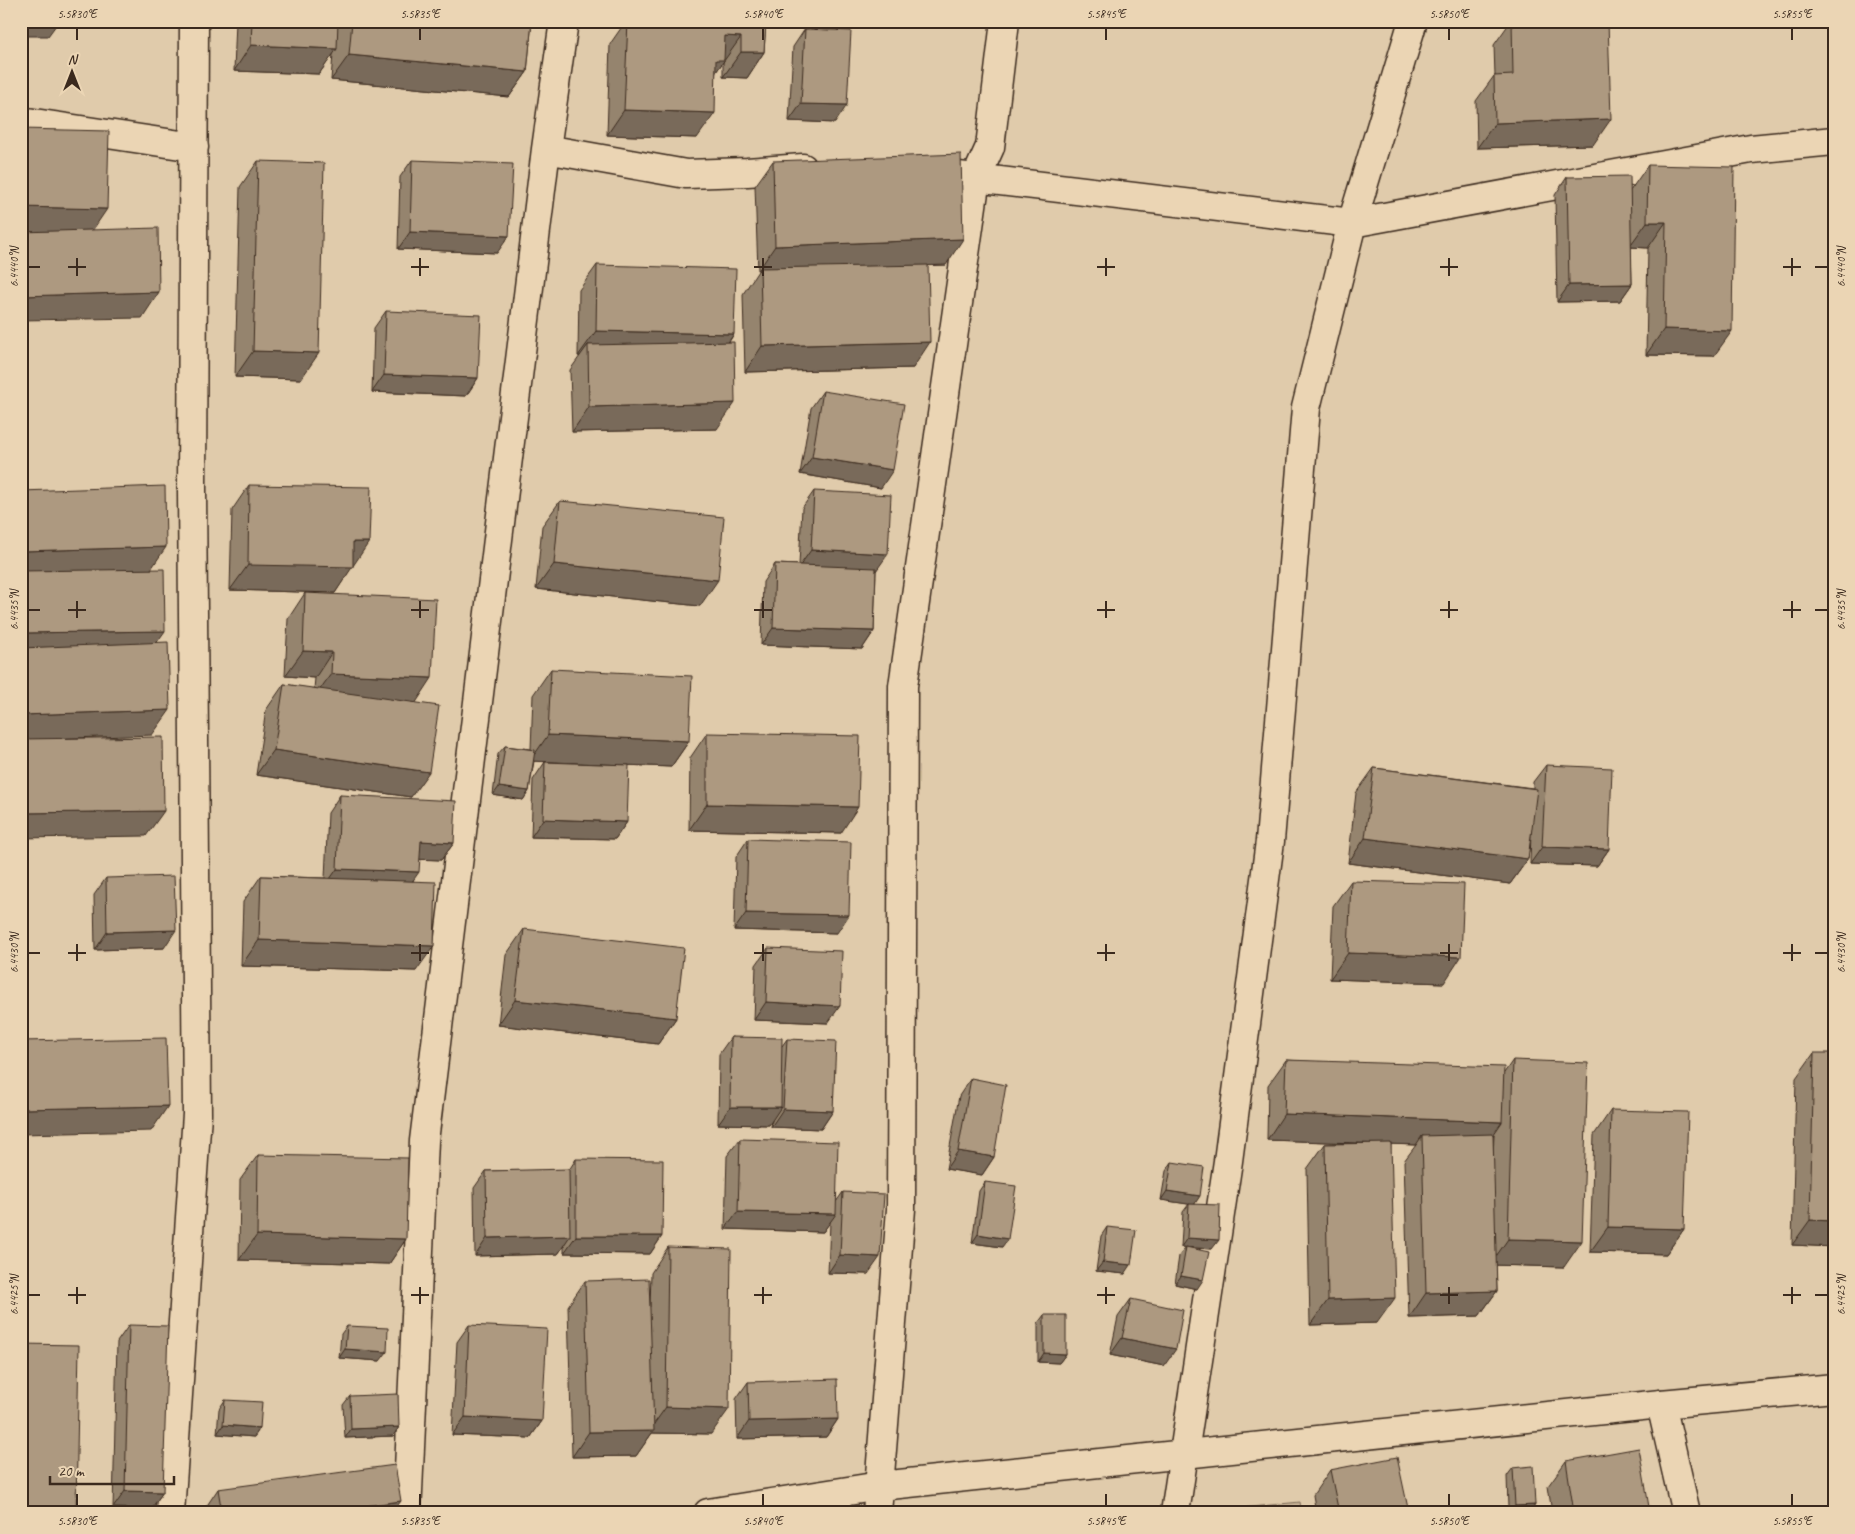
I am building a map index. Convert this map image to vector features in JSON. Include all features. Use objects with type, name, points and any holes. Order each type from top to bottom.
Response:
[{"type":"street","points":[[170,1513],[196,1114],[192,489],[194,21]]},
{"type":"street","points":[[407,1513],[424,1141],[546,149],[564,21]]},
{"type":"street","points":[[877,1513],[901,1209],[903,686],[976,178],[990,147],[1005,21]]},
{"type":"street","points":[[1175,1513],[1230,1151],[1270,841],[1306,408],[1352,223],[1413,21]]},
{"type":"street","points":[[21,121],[194,148]]},
{"type":"street","points":[[931,173],[1352,223],[1751,149],[1834,142]]},
{"type":"street","points":[[546,149],[686,174],[826,166]]},
{"type":"street","points":[[708,1513],[880,1486],[1184,1453],[1834,1388]]},
{"type":"street","points":[[1661,1404],[1686,1513]]},
{"type":"shaded area","points":[[1300,1502],[1302,1513],[1191,1513]]},
{"type":"building","points":[[252,21],[338,21],[337,49],[251,45]]},
{"type":"building","points":[[352,21],[532,21],[527,72],[349,55]]},
{"type":"building","points":[[628,21],[766,21],[764,52],[741,52],[741,37],[725,36],[724,60],[716,60],[715,113],[624,110]]},
{"type":"building","points":[[1512,21],[1608,21],[1611,119],[1495,123],[1494,76],[1513,75]]},
{"type":"building","points":[[805,29],[851,31],[847,105],[801,104]]},
{"type":"building","points":[[21,129],[109,131],[107,209],[21,207]]},
{"type":"building","points":[[961,154],[963,239],[775,246],[773,161]]},
{"type":"building","points":[[412,160],[513,164],[509,236],[410,232]]},
{"type":"building","points":[[258,161],[324,163],[319,353],[253,351]]},
{"type":"building","points":[[1648,165],[1734,167],[1732,331],[1664,329],[1666,222],[1647,222]]},
{"type":"building","points":[[1630,176],[1632,284],[1569,285],[1567,177]]},
{"type":"building","points":[[158,228],[159,292],[21,296],[21,232]]},
{"type":"building","points":[[597,265],[736,269],[734,334],[596,331]]},
{"type":"building","points":[[928,265],[930,342],[762,346],[760,268]]},
{"type":"building","points":[[386,311],[481,315],[478,378],[384,375]]},
{"type":"building","points":[[734,342],[735,403],[589,407],[588,345]]},
{"type":"building","points":[[823,391],[904,404],[893,470],[812,457]]},
{"type":"building","points":[[249,485],[371,487],[369,542],[353,542],[353,567],[248,565]]},
{"type":"building","points":[[165,486],[166,547],[21,551],[21,491]]},
{"type":"building","points":[[814,491],[891,495],[888,554],[811,550]]},
{"type":"building","points":[[560,501],[724,517],[718,580],[554,564]]},
{"type":"building","points":[[775,564],[876,568],[874,631],[773,628]]},
{"type":"building","points":[[164,569],[165,631],[21,633],[21,571]]},
{"type":"building","points":[[305,593],[436,599],[432,678],[331,674],[332,652],[303,651]]},
{"type":"building","points":[[168,642],[170,710],[21,715],[21,648]]},
{"type":"building","points":[[551,669],[692,676],[689,741],[548,735]]},
{"type":"building","points":[[284,684],[439,706],[429,772],[274,750]]},
{"type":"building","points":[[707,733],[860,736],[858,807],[707,804]]},
{"type":"building","points":[[163,737],[164,811],[21,813],[21,739]]},
{"type":"building","points":[[505,746],[535,750],[529,791],[499,787]]},
{"type":"building","points":[[545,762],[629,765],[627,822],[543,819]]},
{"type":"building","points":[[1546,765],[1612,768],[1609,849],[1542,847]]},
{"type":"building","points":[[1374,768],[1537,789],[1528,859],[1365,838]]},
{"type":"building","points":[[340,795],[456,801],[454,843],[421,841],[419,872],[337,869]]},
{"type":"building","points":[[748,839],[851,842],[849,915],[746,913]]},
{"type":"building","points":[[174,876],[176,930],[107,932],[106,878]]},
{"type":"building","points":[[261,876],[436,882],[434,946],[259,940]]},
{"type":"building","points":[[1351,881],[1464,884],[1461,957],[1348,953]]},
{"type":"building","points":[[524,929],[684,948],[676,1018],[515,1000]]},
{"type":"building","points":[[768,948],[842,951],[840,1006],[766,1002]]},
{"type":"building","points":[[731,1037],[782,1038],[781,1107],[730,1107]]},
{"type":"building","points":[[166,1038],[168,1106],[21,1109],[21,1041]]},
{"type":"building","points":[[787,1039],[836,1041],[833,1111],[783,1109]]},
{"type":"building","points":[[1814,1053],[1834,1053],[1834,1221],[1810,1220]]},
{"type":"building","points":[[1286,1060],[1504,1067],[1502,1122],[1284,1114]]},
{"type":"building","points":[[1513,1060],[1588,1063],[1582,1241],[1508,1239]]},
{"type":"building","points":[[971,1078],[1006,1085],[994,1157],[958,1151]]},
{"type":"building","points":[[1611,1110],[1688,1112],[1684,1229],[1608,1227]]},
{"type":"building","points":[[1493,1134],[1497,1291],[1426,1293],[1422,1136]]},
{"type":"building","points":[[740,1139],[838,1142],[836,1214],[738,1212]]},
{"type":"building","points":[[1391,1143],[1395,1298],[1328,1300],[1325,1144]]},
{"type":"building","points":[[258,1155],[408,1158],[406,1239],[257,1235]]},
{"type":"building","points":[[576,1159],[663,1160],[662,1236],[576,1236]]},
{"type":"building","points":[[1172,1162],[1204,1167],[1200,1196],[1167,1191]]},
{"type":"building","points":[[569,1169],[570,1236],[487,1238],[486,1171]]},
{"type":"building","points":[[985,1182],[1016,1186],[1008,1239],[978,1234]]},
{"type":"building","points":[[843,1192],[884,1194],[880,1257],[840,1255]]},
{"type":"building","points":[[1189,1204],[1220,1205],[1219,1240],[1187,1238]]},
{"type":"building","points":[[1107,1227],[1136,1230],[1131,1265],[1103,1262]]},
{"type":"building","points":[[668,1247],[731,1249],[729,1409],[666,1407]]},
{"type":"building","points":[[1186,1247],[1209,1252],[1203,1280],[1181,1276]]},
{"type":"building","points":[[649,1279],[654,1431],[589,1432],[585,1281]]},
{"type":"building","points":[[1131,1299],[1183,1310],[1176,1349],[1122,1338]]},
{"type":"building","points":[[1044,1315],[1066,1315],[1066,1354],[1044,1353]]},
{"type":"building","points":[[129,1325],[168,1326],[163,1492],[125,1491]]},
{"type":"building","points":[[469,1325],[547,1329],[542,1421],[465,1417]]},
{"type":"building","points":[[347,1326],[388,1328],[387,1352],[345,1349]]},
{"type":"building","points":[[21,1344],[79,1345],[76,1508],[21,1507]]},
{"type":"building","points":[[837,1379],[838,1419],[749,1421],[748,1382]]},
{"type":"building","points":[[398,1394],[399,1427],[351,1429],[350,1396]]},
{"type":"building","points":[[225,1400],[262,1402],[260,1428],[223,1425]]},
{"type":"building","points":[[1639,1448],[1650,1513],[1574,1513],[1566,1461]]},
{"type":"building","points":[[1397,1457],[1409,1513],[1339,1513],[1330,1470]]},
{"type":"building","points":[[395,1465],[401,1501],[313,1513],[222,1513],[218,1489]]},
{"type":"building","points":[[1533,1466],[1535,1505],[1515,1506],[1513,1468]]},
{"type":"building","points":[[1509,1508],[1510,1513],[1482,1513]]},
{"type":"building","points":[[994,1511],[994,1513],[952,1513]]}]
